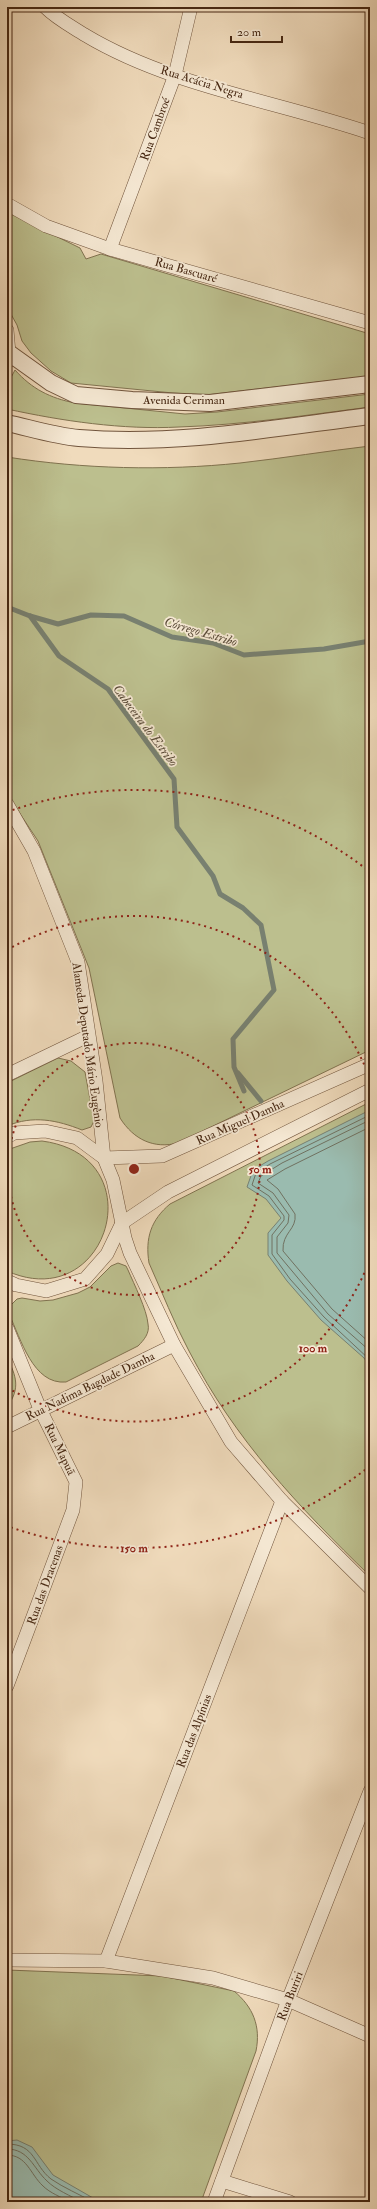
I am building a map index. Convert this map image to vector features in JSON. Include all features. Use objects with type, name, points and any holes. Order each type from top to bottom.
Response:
[{"type":"street","name":"Rua Acácia Negra","points":[[45,7],[54,16],[113,52],[175,75],[370,133]]},
{"type":"street","name":"Rua Cambroé","points":[[110,249],[175,75],[191,7]]},
{"type":"street","name":"Rua Bascuaré","points":[[7,204],[46,226],[110,249],[370,323]]},
{"type":"street","points":[[7,330],[8,358]]},
{"type":"street","name":"Avenida Ceriman","points":[[8,358],[51,383],[76,395],[132,400],[210,403],[370,384]]},
{"type":"street","points":[[7,423],[77,437],[126,440],[213,435],[370,416]]},
{"type":"street","name":"Alameda Deputado Mário Eugênio","points":[[7,804],[34,851],[78,962],[96,1081],[104,1158],[112,1180],[124,1238],[174,1345],[230,1442],[282,1501],[370,1588]]},
{"type":"street","points":[[7,1075],[88,1036]]},
{"type":"street","name":"Rua Miguel Damha","points":[[104,1158],[162,1156],[370,1064]]},
{"type":"street","points":[[7,1281],[16,1285],[46,1291],[84,1279],[107,1254],[122,1223],[168,1192],[370,1090]]},
{"type":"street","points":[[7,1137],[14,1133],[45,1131],[77,1138],[104,1158]]},
{"type":"street","name":"Rua Mapuã","points":[[7,1328],[40,1409],[76,1482]]},
{"type":"street","name":"Rua Nadima Bagdade Damha","points":[[7,1427],[40,1409],[174,1345]]},
{"type":"street","name":"Rua das Dracenas","points":[[7,1686],[73,1510],[76,1482]]},
{"type":"street","name":"Rua das Alpínias","points":[[106,1961],[282,1501]]},
{"type":"street","name":"Rua Buriri","points":[[214,2202],[288,2000],[370,1791]]},
{"type":"street","points":[[7,1960],[106,1961],[213,1978],[288,2000],[370,2036]]},
{"type":"street","points":[[222,2181],[290,2202]]},
{"type":"green space","points":[[7,212],[80,248],[86,259],[101,254],[370,334],[370,376],[206,395],[71,383],[51,371],[31,353],[22,341],[17,325],[7,307]]},
{"type":"green space","points":[[15,370],[21,377],[42,392],[75,403],[185,414],[217,412],[370,394],[370,407],[203,426],[158,428],[93,424],[7,409],[7,385]]},
{"type":"green space","points":[[370,446],[370,1050],[178,1143],[169,1145],[153,1144],[138,1137],[120,1118],[89,968],[38,841],[7,794],[7,457],[65,464],[124,468],[153,468],[211,466]]},
{"type":"green space","points":[[58,1058],[71,1061],[85,1072],[94,1121],[91,1127],[82,1130],[54,1121],[45,1120],[26,1121],[7,1126],[7,1083]]},
{"type":"green space","points":[[370,1102],[370,1576],[318,1524],[270,1471],[227,1414],[207,1383],[178,1330],[149,1263],[148,1245],[154,1223],[163,1210],[170,1204]]},
{"type":"green space","points":[[42,1141],[77,1153],[99,1174],[108,1201],[105,1228],[93,1254],[71,1272],[42,1279],[7,1271],[7,1150],[30,1142]]},
{"type":"green space","points":[[118,1263],[126,1266],[143,1304],[148,1327],[144,1339],[138,1346],[66,1382],[55,1381],[45,1376],[37,1368],[24,1347],[9,1314],[10,1306],[17,1299],[22,1298],[40,1301],[53,1300],[78,1293],[90,1287],[111,1266]]},
{"type":"green space","points":[[7,1357],[15,1376],[16,1388],[7,1407]]},
{"type":"green space","points":[[7,1970],[162,1976],[234,1991],[241,1997],[251,2010],[256,2025],[256,2051],[201,2202],[7,2202]]},
{"type":"water","points":[[370,1110],[370,1367],[364,1358],[321,1320],[287,1281],[268,1255],[268,1233],[281,1218],[266,1199],[247,1187],[253,1170]]},
{"type":"water","points":[[17,2140],[32,2147],[53,2175],[100,2202],[7,2202],[7,2141]]},
{"type":"waterway","name":"Córrego Estribo","points":[[7,607],[30,616],[58,624],[91,615],[124,616],[172,637],[213,643],[244,655],[324,649],[370,641]]},
{"type":"waterway","name":"Cabeceira do Estribo","points":[[30,616],[59,656],[108,689],[174,779],[177,827],[213,876],[220,894],[243,908],[261,925],[274,990],[233,1039],[234,1067],[244,1091]]},
{"type":"waterway","points":[[238,1073],[261,1101]]}]
